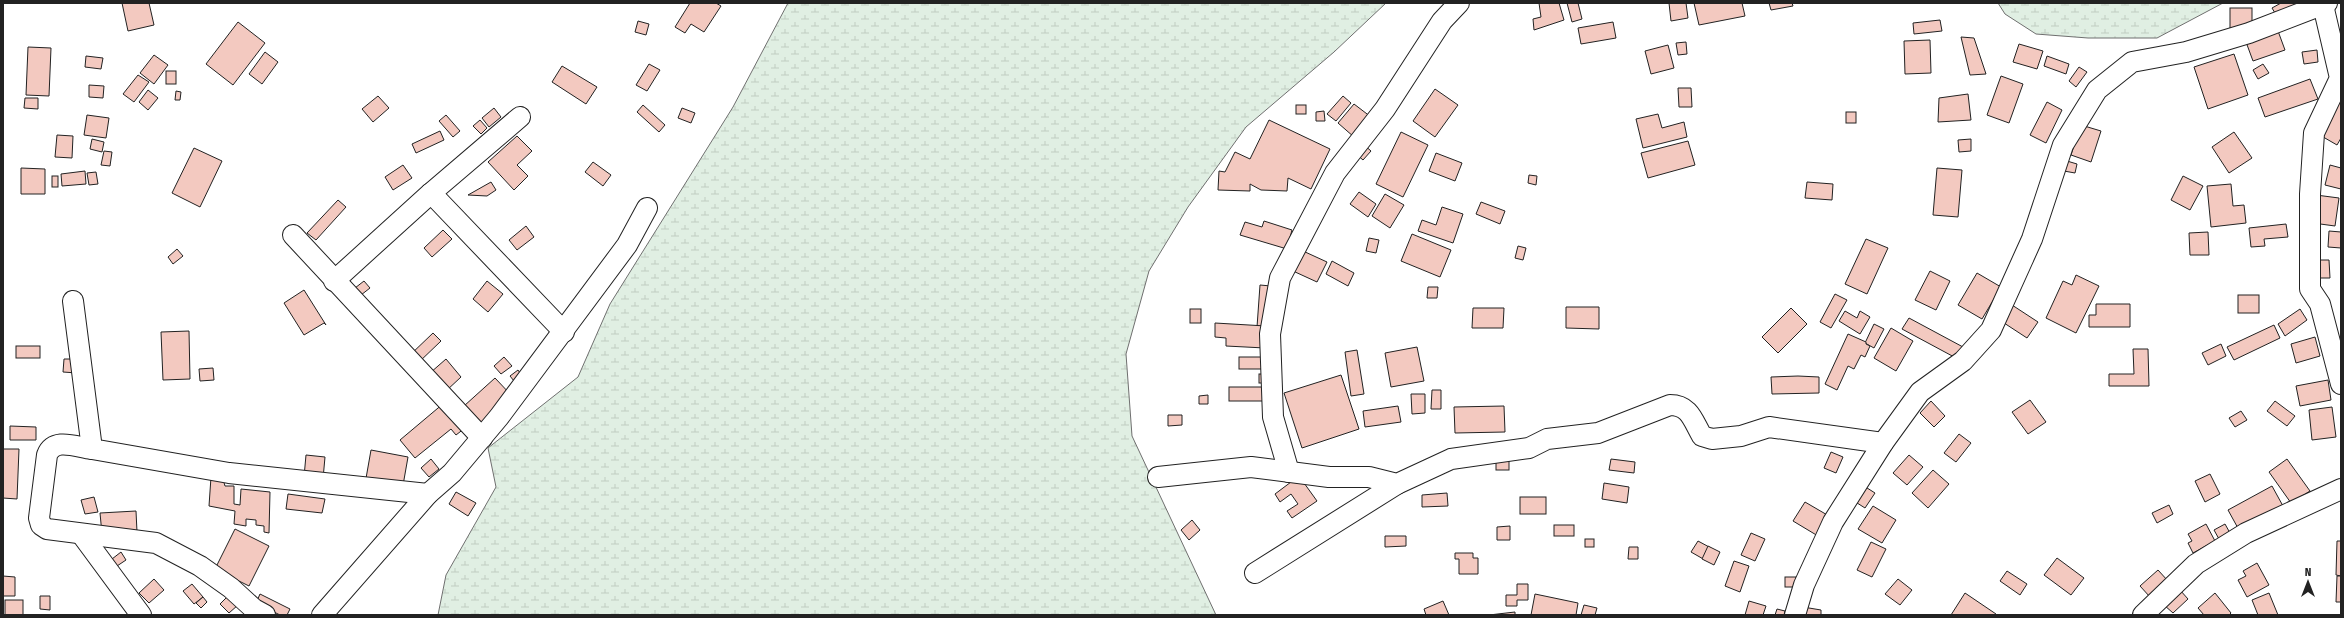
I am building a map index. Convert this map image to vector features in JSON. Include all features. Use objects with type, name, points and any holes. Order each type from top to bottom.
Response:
[{"type":"street","points":[[1289,472],[1273,417],[1270,334],[1280,278],[1335,173],[1385,109],[1442,21],[1459,3]]},
{"type":"street","points":[[1795,615],[1804,585],[1833,522],[1883,443],[1920,392],[1963,361],[1991,330],[2032,239],[2064,145],[2097,90],[2132,62],[2186,52],[2249,33],[2325,4],[2340,78],[2314,133],[2310,194],[2310,289],[2334,329],[2341,384]]},
{"type":"street","points":[[334,281],[431,192],[520,116]]},
{"type":"street","points":[[431,192],[564,332]]},
{"type":"street","points":[[322,615],[428,494],[452,473],[482,438],[564,332],[627,245],[647,208]]},
{"type":"street","points":[[293,236],[482,438]]},
{"type":"street","points":[[73,301],[92,449]]},
{"type":"street","points":[[1255,573],[1397,484],[1451,458],[1529,448],[1547,439],[1598,433],[1670,405],[1680,405],[1687,411],[1702,436],[1712,439],[1741,436],[1769,427],[1883,443]]},
{"type":"street","points":[[265,615],[254,609],[231,588],[200,566],[156,543],[82,535],[47,529],[41,524],[39,518],[47,455],[50,447],[56,444],[229,473],[428,494]]},
{"type":"street","points":[[1158,477],[1251,467],[1329,477],[1369,477],[1397,484]]},
{"type":"street","points":[[2143,615],[2196,564],[2246,533],[2341,489]]},
{"type":"street","points":[[82,535],[141,615]]},
{"type":"green space","points":[[788,3],[1386,3],[1334,52],[1246,127],[1188,207],[1149,271],[1126,354],[1132,436],[1216,615],[438,615],[446,575],[496,487],[488,448],[578,377],[610,304],[733,107]]},
{"type":"green space","points":[[1998,3],[2223,3],[2157,38],[2088,38],[2036,34],[2005,14]]},
{"type":"building","points":[[122,3],[149,3],[154,25],[128,31]]},
{"type":"building","points":[[690,3],[716,3],[721,6],[704,32],[691,24],[685,33],[675,27]]},
{"type":"building","points":[[1539,3],[1559,3],[1564,20],[1534,30],[1533,19],[1541,17]]},
{"type":"building","points":[[1567,3],[1578,3],[1582,19],[1572,22]]},
{"type":"building","points":[[1669,3],[1686,3],[1688,18],[1671,21]]},
{"type":"building","points":[[1694,3],[1742,3],[1745,16],[1699,25]]},
{"type":"building","points":[[1769,3],[1792,3],[1793,6],[1771,10]]},
{"type":"building","points":[[2281,3],[2295,3],[2298,6],[2278,18],[2272,8]]},
{"type":"building","points":[[2230,8],[2252,8],[2252,29],[2230,29]]},
{"type":"building","points":[[1940,20],[1942,31],[1914,34],[1913,23]]},
{"type":"building","points":[[638,21],[649,24],[646,35],[635,32]]},
{"type":"building","points":[[238,22],[265,43],[233,85],[206,64]]},
{"type":"building","points":[[1613,22],[1616,38],[1581,44],[1578,28]]},
{"type":"building","points":[[2278,31],[2285,50],[2253,61],[2246,42]]},
{"type":"building","points":[[1961,37],[1974,38],[1986,74],[1970,75]]},
{"type":"building","points":[[1930,40],[1931,73],[1905,74],[1904,41]]},
{"type":"building","points":[[1686,42],[1687,54],[1678,55],[1676,43]]},
{"type":"building","points":[[2019,44],[2043,51],[2037,69],[2013,62]]},
{"type":"building","points":[[1668,45],[1674,68],[1651,74],[1645,51]]},
{"type":"building","points":[[28,47],[51,48],[49,96],[26,95]]},
{"type":"building","points":[[2317,50],[2318,62],[2304,64],[2302,52]]},
{"type":"building","points":[[265,52],[278,62],[262,84],[249,74]]},
{"type":"building","points":[[2234,54],[2248,95],[2208,109],[2194,67]]},
{"type":"building","points":[[154,55],[168,65],[154,84],[140,73]]},
{"type":"building","points":[[86,56],[103,58],[101,69],[85,67]]},
{"type":"building","points":[[2047,56],[2069,64],[2066,74],[2044,66]]},
{"type":"building","points":[[649,64],[660,70],[647,91],[636,85]]},
{"type":"building","points":[[2263,64],[2269,73],[2258,79],[2253,70]]},
{"type":"building","points":[[562,66],[597,87],[586,104],[552,82]]},
{"type":"building","points":[[2079,67],[2087,72],[2076,87],[2069,81]]},
{"type":"building","points":[[166,71],[176,71],[176,84],[166,84]]},
{"type":"building","points":[[138,75],[149,82],[134,102],[123,94]]},
{"type":"building","points":[[2001,76],[2023,84],[2009,123],[1987,115]]},
{"type":"building","points":[[2310,79],[2318,99],[2265,117],[2258,98]]},
{"type":"building","points":[[89,85],[104,86],[103,98],[89,97]]},
{"type":"building","points":[[1678,88],[1691,88],[1692,107],[1679,107]]},
{"type":"building","points":[[1435,89],[1458,105],[1435,137],[1413,121]]},
{"type":"building","points":[[148,90],[158,98],[148,110],[139,102]]},
{"type":"building","points":[[176,91],[181,92],[180,100],[175,100]]},
{"type":"building","points":[[1968,94],[1971,120],[1938,122],[1939,98]]},
{"type":"building","points":[[378,96],[389,108],[373,122],[362,109]]},
{"type":"building","points":[[1343,96],[1351,103],[1336,121],[1327,114]]},
{"type":"building","points":[[25,98],[38,98],[38,109],[24,108]]},
{"type":"building","points":[[2339,100],[2341,101],[2341,138],[2337,145],[2318,134]]},
{"type":"building","points":[[2047,102],[2062,110],[2046,143],[2030,135]]},
{"type":"building","points":[[1354,104],[1371,117],[1354,137],[1338,123]]},
{"type":"building","points":[[643,105],[665,125],[659,132],[637,112]]},
{"type":"building","points":[[1296,105],[1306,105],[1306,114],[1296,114]]},
{"type":"building","points":[[494,108],[501,117],[489,127],[482,118]]},
{"type":"building","points":[[682,108],[695,113],[691,123],[678,118]]},
{"type":"building","points":[[1324,111],[1325,121],[1316,121],[1316,112]]},
{"type":"building","points":[[1846,112],[1856,112],[1856,123],[1846,123]]},
{"type":"building","points":[[1658,114],[1662,128],[1684,122],[1687,137],[1643,148],[1636,119]]},
{"type":"building","points":[[87,115],[109,118],[106,138],[84,135]]},
{"type":"building","points":[[446,115],[460,131],[453,137],[439,121]]},
{"type":"building","points":[[480,120],[487,128],[481,134],[473,126]]},
{"type":"building","points":[[1269,120],[1330,149],[1311,189],[1288,178],[1287,191],[1261,190],[1250,184],[1250,191],[1218,190],[1219,171],[1225,172],[1235,152],[1250,159]]},
{"type":"building","points":[[2081,125],[2101,131],[2091,162],[2071,155]]},
{"type":"building","points":[[440,131],[444,140],[416,153],[412,144]]},
{"type":"building","points":[[1401,132],[1428,145],[1403,197],[1376,184]]},
{"type":"building","points":[[2234,132],[2252,158],[2229,173],[2212,147]]},
{"type":"building","points":[[57,135],[73,136],[72,158],[55,157]]},
{"type":"building","points":[[517,136],[532,151],[517,165],[528,176],[514,190],[488,162]]},
{"type":"building","points":[[92,139],[104,142],[102,152],[90,149]]},
{"type":"building","points":[[1971,139],[1971,151],[1959,152],[1958,140]]},
{"type":"building","points":[[1688,141],[1695,165],[1648,178],[1641,153]]},
{"type":"building","points":[[1363,144],[1371,151],[1363,160],[1355,153]]},
{"type":"building","points":[[194,148],[222,161],[200,207],[172,193]]},
{"type":"building","points":[[104,151],[112,152],[110,166],[101,165]]},
{"type":"building","points":[[1436,153],[1462,163],[1455,181],[1429,171]]},
{"type":"building","points":[[2067,161],[2077,164],[2075,173],[2064,171]]},
{"type":"building","points":[[593,162],[611,175],[603,186],[585,172]]},
{"type":"building","points":[[403,165],[412,178],[393,190],[385,177]]},
{"type":"building","points":[[2330,165],[2341,168],[2341,189],[2325,185]]},
{"type":"building","points":[[21,168],[45,169],[45,194],[21,194]]},
{"type":"building","points":[[1937,168],[1962,170],[1958,217],[1933,215]]},
{"type":"building","points":[[85,171],[86,184],[62,186],[61,174]]},
{"type":"building","points":[[96,172],[98,184],[89,185],[87,173]]},
{"type":"building","points":[[1529,175],[1537,176],[1536,185],[1528,183]]},
{"type":"building","points":[[52,176],[58,176],[58,187],[52,187]]},
{"type":"building","points":[[2183,176],[2203,186],[2190,210],[2171,200]]},
{"type":"building","points":[[491,182],[496,190],[487,196],[468,195]]},
{"type":"building","points":[[1807,182],[1833,184],[1832,200],[1805,198]]},
{"type":"building","points":[[2231,184],[2233,206],[2244,205],[2246,223],[2211,227],[2207,186]]},
{"type":"building","points":[[1359,192],[1376,204],[1368,217],[1350,204]]},
{"type":"building","points":[[1385,194],[1404,205],[1390,228],[1372,216]]},
{"type":"building","points":[[2316,195],[2339,198],[2335,226],[2313,223]]},
{"type":"building","points":[[338,200],[346,207],[316,240],[307,233]]},
{"type":"building","points":[[1481,202],[1505,211],[1500,224],[1476,214]]},
{"type":"building","points":[[1442,207],[1463,214],[1453,243],[1418,231],[1422,220],[1436,225]]},
{"type":"building","points":[[1264,221],[1292,230],[1287,249],[1240,235],[1245,222],[1262,227]]},
{"type":"building","points":[[2286,224],[2288,237],[2264,239],[2265,246],[2251,247],[2249,228]]},
{"type":"building","points":[[526,226],[534,237],[517,250],[509,240]]},
{"type":"building","points":[[443,230],[452,239],[432,257],[424,248]]},
{"type":"building","points":[[2329,231],[2341,232],[2341,248],[2328,247]]},
{"type":"building","points":[[2208,232],[2209,255],[2190,255],[2189,233]]},
{"type":"building","points":[[1412,234],[1451,250],[1440,277],[1401,261]]},
{"type":"building","points":[[1369,238],[1379,240],[1376,253],[1366,251]]},
{"type":"building","points":[[1866,239],[1888,248],[1867,294],[1845,284]]},
{"type":"building","points":[[1518,246],[1526,248],[1523,260],[1515,258]]},
{"type":"building","points":[[177,249],[183,256],[173,264],[168,257]]},
{"type":"building","points":[[1303,251],[1327,262],[1317,282],[1293,271]]},
{"type":"building","points":[[2319,260],[2329,260],[2330,278],[2320,278]]},
{"type":"building","points":[[1332,261],[1354,273],[1348,286],[1326,274]]},
{"type":"building","points":[[1930,271],[1950,281],[1936,310],[1915,300]]},
{"type":"building","points":[[1977,273],[2001,287],[1982,319],[1958,305]]},
{"type":"building","points":[[2076,275],[2099,286],[2076,333],[2046,318],[2063,281],[2072,285]]},
{"type":"building","points":[[364,281],[370,288],[361,295],[355,288]]},
{"type":"building","points":[[487,281],[503,294],[488,312],[473,299]]},
{"type":"building","points":[[1260,285],[1271,286],[1268,327],[1257,327]]},
{"type":"building","points":[[1428,287],[1438,287],[1437,298],[1427,298]]},
{"type":"building","points":[[304,290],[326,325],[324,323],[304,335],[284,303]]},
{"type":"building","points":[[1835,294],[1847,300],[1831,328],[1820,322]]},
{"type":"building","points":[[2238,295],[2259,295],[2259,313],[2238,313]]},
{"type":"building","points":[[2096,304],[2130,304],[2130,327],[2089,327],[2089,315],[2096,315]]},
{"type":"building","points":[[2012,305],[2038,322],[2027,338],[2001,321]]},
{"type":"building","points":[[1566,307],[1599,307],[1599,329],[1566,328]]},
{"type":"building","points":[[1473,308],[1504,308],[1503,328],[1472,328]]},
{"type":"building","points":[[1791,308],[1807,324],[1778,353],[1762,337]]},
{"type":"building","points":[[1190,309],[1201,309],[1201,323],[1190,323]]},
{"type":"building","points":[[2300,309],[2307,320],[2285,336],[2278,324]]},
{"type":"building","points":[[1845,311],[1857,318],[1860,311],[1870,317],[1860,334],[1839,321]]},
{"type":"building","points":[[1909,318],[1963,347],[1956,358],[1902,329]]},
{"type":"building","points":[[1215,323],[1266,326],[1265,348],[1226,346],[1226,338],[1215,337]]},
{"type":"building","points":[[1874,324],[1884,329],[1874,348],[1865,343]]},
{"type":"building","points":[[2274,325],[2280,338],[2234,360],[2227,347]]},
{"type":"building","points":[[1891,328],[1913,341],[1896,371],[1874,358]]},
{"type":"building","points":[[189,331],[190,379],[163,380],[161,332]]},
{"type":"building","points":[[433,333],[441,341],[417,364],[409,356]]},
{"type":"building","points":[[1848,334],[1866,342],[1866,344],[1870,346],[1865,357],[1861,355],[1854,369],[1848,366],[1837,390],[1825,384]]},
{"type":"building","points":[[2315,337],[2320,356],[2296,363],[2291,344]]},
{"type":"building","points":[[2221,344],[2226,356],[2208,365],[2202,353]]},
{"type":"building","points":[[16,346],[40,346],[40,358],[16,358]]},
{"type":"building","points":[[1417,347],[1424,381],[1391,387],[1385,353]]},
{"type":"building","points":[[2133,349],[2148,349],[2149,386],[2109,386],[2109,374],[2134,374]]},
{"type":"building","points":[[1357,350],[1364,394],[1351,396],[1345,352]]},
{"type":"building","points":[[504,357],[512,366],[501,374],[494,366]]},
{"type":"building","points":[[1239,357],[1265,357],[1265,369],[1239,369]]},
{"type":"building","points":[[64,359],[78,359],[77,373],[63,372]]},
{"type":"building","points":[[446,359],[461,377],[446,391],[430,373]]},
{"type":"building","points":[[213,368],[214,380],[200,381],[199,369]]},
{"type":"building","points":[[518,370],[522,376],[514,381],[510,376]]},
{"type":"building","points":[[1259,374],[1268,374],[1268,383],[1259,383]]},
{"type":"building","points":[[1341,375],[1359,429],[1302,448],[1284,393]]},
{"type":"building","points":[[1771,377],[1819,377],[1819,393],[1772,394]]},
{"type":"building","points":[[495,378],[512,396],[481,425],[464,406]]},
{"type":"building","points":[[2328,380],[2331,400],[2300,406],[2296,386]]},
{"type":"building","points":[[1229,387],[1267,387],[1267,401],[1229,401]]},
{"type":"building","points":[[1432,390],[1441,390],[1441,409],[1431,409]]},
{"type":"building","points":[[1411,394],[1425,394],[1425,413],[1412,414]]},
{"type":"building","points":[[1208,395],[1208,404],[1199,404],[1199,396]]},
{"type":"building","points":[[2030,400],[2046,422],[2028,434],[2012,412]]},
{"type":"building","points":[[1931,401],[1945,416],[1934,427],[1920,413]]},
{"type":"building","points":[[2275,401],[2295,416],[2287,426],[2267,411]]},
{"type":"building","points":[[444,403],[465,428],[456,435],[451,429],[415,458],[400,440]]},
{"type":"building","points":[[1398,406],[1401,422],[1365,427],[1363,411]]},
{"type":"building","points":[[1504,406],[1505,432],[1455,433],[1454,407]]},
{"type":"building","points":[[2332,407],[2336,437],[2312,440],[2309,410]]},
{"type":"building","points":[[2241,411],[2247,420],[2235,427],[2229,418]]},
{"type":"building","points":[[1168,415],[1182,415],[1182,425],[1168,426]]},
{"type":"building","points":[[10,426],[36,427],[36,440],[10,440]]},
{"type":"building","points":[[1959,434],[1971,443],[1956,462],[1944,453]]},
{"type":"building","points":[[3,449],[19,449],[17,499],[3,498]]},
{"type":"building","points":[[371,450],[408,457],[402,491],[365,484]]},
{"type":"building","points":[[1831,452],[1843,457],[1836,473],[1824,468]]},
{"type":"building","points":[[306,455],[325,457],[323,479],[304,477]]},
{"type":"building","points":[[1909,455],[1923,467],[1907,485],[1893,473]]},
{"type":"building","points":[[1496,457],[1509,457],[1509,470],[1496,470]]},
{"type":"building","points":[[431,459],[439,469],[429,477],[421,468]]},
{"type":"building","points":[[1611,459],[1635,462],[1634,473],[1609,470]]},
{"type":"building","points":[[2287,459],[2310,491],[2291,503],[2269,472]]},
{"type":"building","points":[[1933,470],[1949,484],[1928,508],[1912,493]]},
{"type":"building","points":[[2210,474],[2220,494],[2205,502],[2195,481]]},
{"type":"building","points":[[1299,476],[1317,501],[1292,518],[1287,511],[1298,504],[1291,494],[1280,502],[1275,494]]},
{"type":"building","points":[[211,477],[223,479],[225,486],[234,486],[234,504],[240,505],[241,489],[270,492],[269,533],[264,532],[264,526],[256,525],[256,520],[246,519],[246,526],[234,524],[235,511],[209,506]]},
{"type":"building","points":[[1604,483],[1629,487],[1627,503],[1602,499]]},
{"type":"building","points":[[1864,486],[1875,493],[1865,508],[1854,501]]},
{"type":"building","points":[[2272,486],[2283,506],[2239,530],[2228,510]]},
{"type":"building","points":[[456,492],[476,503],[468,516],[449,504]]},
{"type":"building","points":[[1447,493],[1448,506],[1422,507],[1422,495]]},
{"type":"building","points":[[288,494],[325,499],[322,513],[286,509]]},
{"type":"building","points":[[94,497],[98,512],[85,514],[81,500]]},
{"type":"building","points":[[1520,497],[1546,497],[1546,514],[1520,514]]},
{"type":"building","points":[[1805,502],[1829,516],[1818,536],[1793,521]]},
{"type":"building","points":[[2169,505],[2173,514],[2157,523],[2152,513]]},
{"type":"building","points":[[1873,506],[1896,520],[1882,543],[1858,529]]},
{"type":"building","points":[[136,511],[137,532],[102,534],[100,513]]},
{"type":"building","points":[[1192,520],[1200,530],[1189,540],[1181,530]]},
{"type":"building","points":[[2206,524],[2215,541],[2193,553],[2188,543],[2192,541],[2188,534]]},
{"type":"building","points":[[2225,524],[2230,533],[2219,539],[2214,530]]},
{"type":"building","points":[[1554,525],[1574,525],[1574,536],[1554,536]]},
{"type":"building","points":[[1510,526],[1510,540],[1497,540],[1497,527]]},
{"type":"building","points":[[235,529],[269,546],[249,586],[215,569]]},
{"type":"building","points":[[1751,533],[1765,539],[1755,561],[1741,555]]},
{"type":"building","points":[[1385,536],[1406,536],[1406,546],[1385,547]]},
{"type":"building","points":[[1585,539],[1594,539],[1594,547],[1585,547]]},
{"type":"building","points":[[1698,541],[1711,548],[1705,560],[1691,552]]},
{"type":"building","points":[[2337,541],[2341,541],[2341,576],[2336,575]]},
{"type":"building","points":[[1871,542],[1886,549],[1872,577],[1857,570]]},
{"type":"building","points":[[1708,546],[1720,552],[1714,565],[1702,559]]},
{"type":"building","points":[[1629,547],[1638,547],[1638,559],[1628,559]]},
{"type":"building","points":[[121,552],[126,560],[117,566],[112,559]]},
{"type":"building","points":[[1455,553],[1473,553],[1473,558],[1478,558],[1478,574],[1459,574],[1459,559],[1455,559]]},
{"type":"building","points":[[2057,558],[2084,578],[2071,595],[2044,575]]},
{"type":"building","points":[[1734,561],[1749,566],[1740,592],[1725,586]]},
{"type":"building","points":[[2257,563],[2269,585],[2247,597],[2238,580],[2246,576],[2243,571]]},
{"type":"building","points":[[2158,570],[2168,581],[2150,597],[2140,586]]},
{"type":"building","points":[[2007,571],[2027,584],[2020,595],[2000,581]]},
{"type":"building","points":[[3,576],[15,577],[15,596],[3,596]]},
{"type":"building","points":[[2337,576],[2341,576],[2341,602],[2336,602]]},
{"type":"building","points":[[1785,577],[1796,577],[1796,587],[1785,587]]},
{"type":"building","points":[[154,579],[164,590],[149,603],[139,593]]},
{"type":"building","points":[[1898,579],[1912,590],[1900,605],[1885,594]]},
{"type":"building","points":[[192,584],[203,597],[194,604],[183,591]]},
{"type":"building","points":[[1517,584],[1528,584],[1528,600],[1517,600],[1517,606],[1506,606],[1506,595],[1517,595]]},
{"type":"building","points":[[2180,590],[2188,599],[2173,613],[2164,605]]},
{"type":"building","points":[[1965,593],[1996,614],[1996,615],[1951,615]]},
{"type":"building","points":[[2215,593],[2231,613],[2229,615],[2204,615],[2198,608]]},
{"type":"building","points":[[2269,593],[2278,615],[2258,615],[2252,600]]},
{"type":"building","points":[[260,594],[290,609],[287,615],[280,615],[256,603]]},
{"type":"building","points":[[1535,594],[1578,603],[1576,615],[1531,615]]},
{"type":"building","points":[[229,595],[238,605],[229,613],[220,604]]},
{"type":"building","points":[[40,596],[50,596],[50,610],[40,609]]},
{"type":"building","points":[[203,597],[207,602],[201,608],[196,603]]},
{"type":"building","points":[[5,600],[23,600],[23,615],[5,615]]},
{"type":"building","points":[[1443,601],[1449,615],[1426,615],[1424,609]]},
{"type":"building","points":[[1749,601],[1766,606],[1763,615],[1745,615]]},
{"type":"building","points":[[1584,605],[1597,608],[1595,615],[1581,615]]},
{"type":"building","points":[[1803,607],[1821,610],[1821,615],[1803,615]]},
{"type":"building","points":[[1777,609],[1785,611],[1784,615],[1775,615]]},
{"type":"building","points":[[1515,612],[1515,615],[1489,615]]}]
